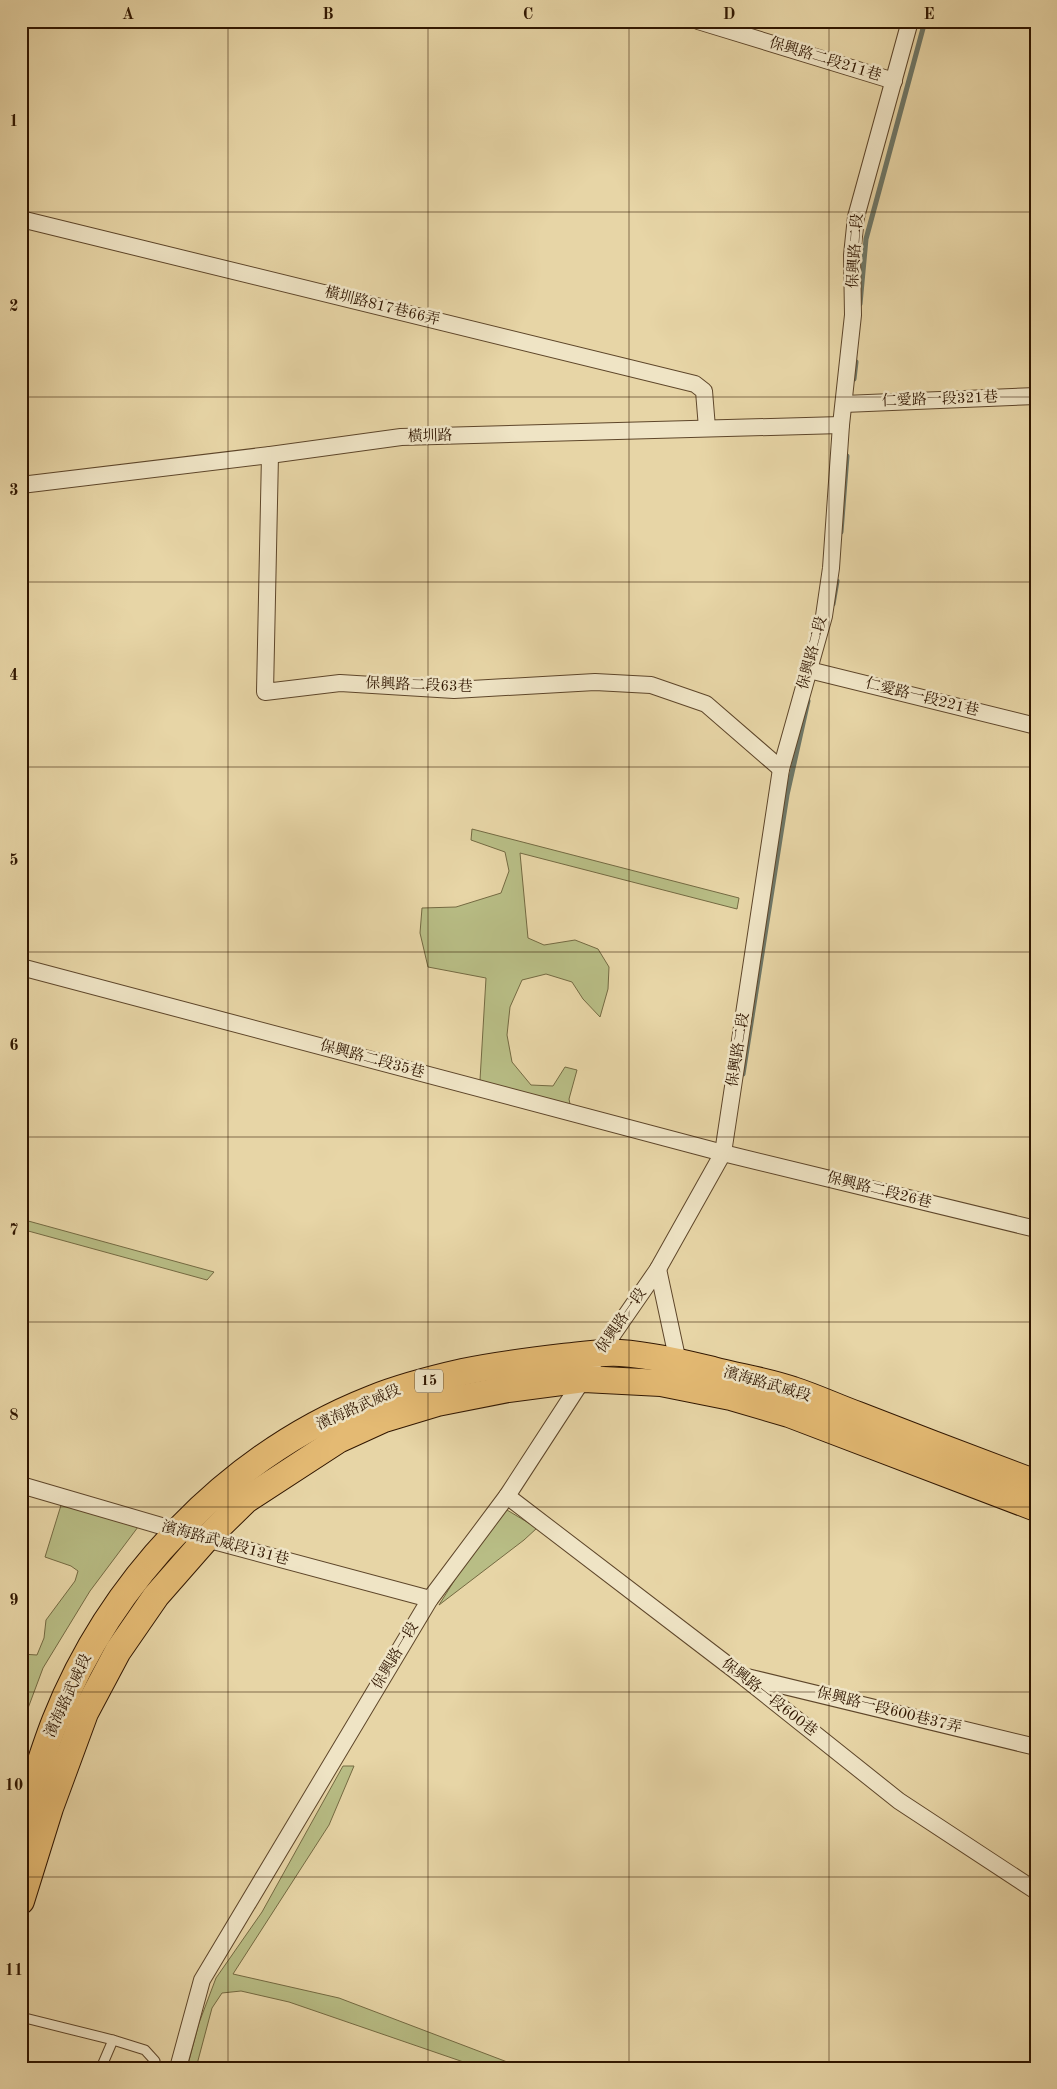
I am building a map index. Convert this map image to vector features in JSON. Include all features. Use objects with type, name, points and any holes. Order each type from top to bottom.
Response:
[{"type":"main road","name":"濱海路武威段","points":[[21,1823],[56,1720],[78,1671],[97,1637],[122,1600],[143,1571],[178,1531],[202,1506],[266,1457],[335,1415],[372,1399],[410,1386],[500,1364],[600,1353],[622,1354],[678,1362],[790,1389],[1036,1483]]},
{"type":"main road","name":"濱海路武威段","points":[[21,1901],[50,1808],[85,1712],[118,1651],[156,1596],[206,1539],[246,1500],[338,1440],[384,1419],[437,1403],[508,1389],[584,1379],[662,1383],[731,1397],[789,1414],[1036,1508]]},
{"type":"street","name":"保興路二段211巷","points":[[698,21],[894,81]]},
{"type":"street","name":"保興路二段","points":[[658,1269],[723,1153],[782,770],[824,616],[831,568],[841,425],[853,315],[852,255],[856,217],[910,21]]},
{"type":"street","name":"橫圳路817巷66弄","points":[[21,219],[695,384],[704,391],[708,428]]},
{"type":"street","name":"仁愛路一段321巷","points":[[844,404],[1036,396]]},
{"type":"street","name":"橫圳路","points":[[21,485],[401,437],[841,425]]},
{"type":"street","name":"保興路二段63巷","points":[[270,455],[265,692],[340,683],[454,690],[595,682],[651,685],[706,704],[782,770]]},
{"type":"street","name":"仁愛路一段221巷","points":[[809,670],[1036,726]]},
{"type":"street","name":"保興路二段35巷","points":[[21,967],[723,1153]]},
{"type":"street","name":"保興路二段26巷","points":[[723,1153],[1036,1229]]},
{"type":"street","name":"保興路一段","points":[[178,2068],[202,1980],[430,1599],[507,1496],[600,1353],[658,1269]]},
{"type":"street","points":[[658,1269],[678,1362]]},
{"type":"street","name":"濱海路武威段131巷","points":[[21,1485],[206,1539],[430,1599]]},
{"type":"street","name":"保興路一段600巷","points":[[507,1496],[741,1675],[899,1801],[1036,1891]]},
{"type":"street","name":"保興路一段600巷37弄","points":[[741,1675],[1036,1747]]},
{"type":"lane","points":[[21,2017],[145,2050],[155,2061],[153,2068]]},
{"type":"lane","points":[[102,2068],[113,2040]]},
{"type":"green space","points":[[472,829],[739,898],[737,909],[520,853],[528,938],[544,945],[575,940],[598,949],[609,967],[608,989],[600,1017],[583,999],[572,982],[546,974],[522,980],[510,1007],[507,1035],[512,1062],[531,1085],[553,1086],[565,1067],[577,1070],[569,1099],[571,1109],[493,1086],[480,1080],[486,978],[428,967],[420,933],[422,908],[456,907],[501,893],[509,871],[505,852],[471,840]]},
{"type":"green space","points":[[21,1219],[214,1272],[207,1280],[21,1229]]},
{"type":"green space","points":[[62,1502],[141,1523],[90,1591],[43,1668],[21,1727],[21,1654],[37,1655],[44,1638],[46,1620],[75,1581],[78,1571],[71,1566],[45,1557]]},
{"type":"green space","points":[[499,1509],[507,1510],[537,1528],[439,1605]]},
{"type":"green space","points":[[343,1766],[354,1766],[329,1825],[233,1974],[339,1998],[523,2068],[481,2068],[289,2002],[241,1991],[222,1993],[212,2008],[196,2068],[187,2068],[199,2023],[216,1978],[262,1912]]},
{"type":"waterway","points":[[860,304],[866,239],[925,21]]},
{"type":"waterway","points":[[854,379],[856,362]]},
{"type":"waterway","points":[[841,532],[847,456]]},
{"type":"waterway","points":[[833,604],[837,581]]},
{"type":"waterway","points":[[743,1074],[787,795],[808,701]]}]
